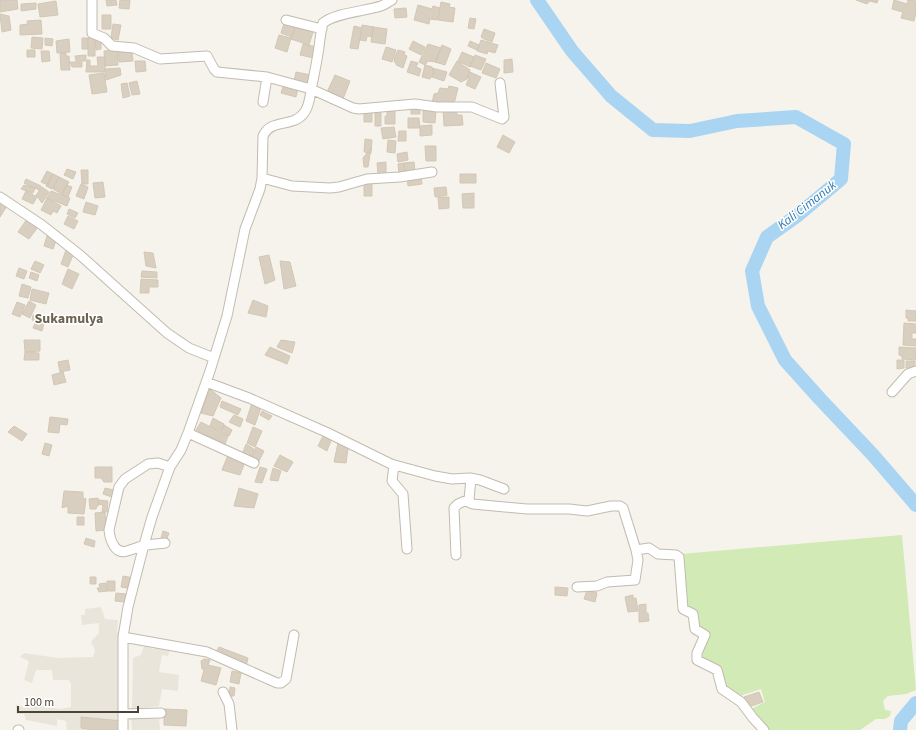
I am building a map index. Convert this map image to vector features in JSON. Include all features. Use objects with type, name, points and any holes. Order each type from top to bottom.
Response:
[{"type":"street","points":[[92,0],[92,33],[104,38],[112,46],[134,48],[160,59],[207,56],[214,69],[218,72],[267,78],[311,89],[353,108],[359,109],[415,104],[437,107],[472,107],[502,119],[504,117],[500,83]]},
{"type":"street","points":[[124,730],[123,637],[128,607],[144,545],[170,467],[181,450],[188,433],[227,316],[246,230],[262,178],[261,144],[265,131],[274,125],[292,122],[299,118],[306,109],[323,23],[327,20],[382,6],[392,0]]},
{"type":"street","points":[[286,20],[322,30]]},
{"type":"street","points":[[264,102],[267,78]]},
{"type":"street","points":[[262,178],[292,186],[330,188],[367,179],[400,177],[432,172]]},
{"type":"street","points":[[0,197],[42,225],[80,255],[167,333],[189,348],[214,358]]},
{"type":"street","points":[[892,392],[908,374],[916,371]]},
{"type":"street","points":[[206,382],[248,398],[326,432],[394,466],[452,479],[471,479],[504,489]]},
{"type":"street","points":[[188,433],[254,464]]},
{"type":"street","points":[[165,543],[144,545],[123,552],[118,551],[112,543],[108,530],[119,487],[125,479],[148,464],[158,463],[170,467]]},
{"type":"street","points":[[394,466],[392,481],[403,494],[407,549]]},
{"type":"street","points":[[471,479],[469,499],[470,503],[473,504],[527,509],[574,509],[587,511],[610,506],[622,507],[638,560],[635,580],[607,582],[597,586],[577,587]]},
{"type":"street","points":[[456,554],[454,508],[458,504],[469,499]]},
{"type":"street","points":[[636,550],[650,548],[659,555],[678,556],[680,559],[683,609],[693,614],[695,630],[705,635],[697,660],[717,670],[722,689],[741,702],[764,730]]},
{"type":"street","points":[[123,637],[207,652],[273,682],[281,683],[286,680],[294,635]]},
{"type":"street","points":[[223,692],[229,704],[232,730]]},
{"type":"street","points":[[124,714],[161,713]]},
{"type":"shaded area","points":[[101,607],[105,619],[118,620],[117,632],[129,634],[124,681],[118,709],[124,730],[67,730],[66,721],[57,719],[57,726],[26,720],[24,714],[16,714],[16,705],[26,708],[27,700],[42,700],[41,706],[60,709],[71,707],[71,684],[69,680],[53,680],[52,670],[36,670],[32,683],[24,680],[29,661],[20,657],[24,653],[58,658],[93,657],[95,650],[91,642],[99,633],[99,623],[82,625],[81,615],[85,615],[85,609]]},
{"type":"shaded area","points":[[157,641],[171,645],[168,656],[162,655],[159,672],[179,675],[178,691],[162,689],[159,706],[132,709],[133,658],[141,655],[144,646],[154,649]]},
{"type":"shaded area","points":[[149,716],[150,719],[159,719],[160,730],[132,730],[131,717]]},
{"type":"green space","points":[[902,535],[916,690],[906,694],[888,696],[883,701],[885,710],[891,711],[890,716],[885,719],[876,719],[860,730],[766,730],[751,709],[765,702],[761,689],[740,696],[724,686],[720,668],[700,658],[708,633],[697,628],[686,607],[681,554]]},
{"type":"building","points":[[0,0],[17,0],[18,9],[0,12]]},
{"type":"building","points":[[106,0],[116,0],[117,5],[107,6]]},
{"type":"building","points":[[120,0],[130,0],[129,9],[119,8]]},
{"type":"building","points":[[856,0],[878,0],[877,3],[870,1],[867,4]]},
{"type":"building","points":[[894,0],[907,4],[908,0],[916,1],[914,21],[901,18],[903,12],[892,9]]},
{"type":"building","points":[[56,1],[58,15],[40,17],[38,4]]},
{"type":"building","points":[[441,2],[450,4],[449,7],[455,8],[453,22],[438,20]]},
{"type":"building","points":[[36,3],[36,9],[21,11],[21,4]]},
{"type":"building","points":[[418,5],[432,9],[433,6],[440,8],[437,20],[430,19],[429,24],[414,20]]},
{"type":"building","points":[[406,8],[407,17],[395,18],[394,9]]},
{"type":"building","points":[[0,14],[9,16],[11,30],[2,32]]},
{"type":"building","points":[[102,15],[111,15],[111,29],[102,29]]},
{"type":"building","points":[[470,18],[476,19],[474,29],[468,28]]},
{"type":"building","points":[[41,20],[42,34],[20,35],[20,25],[28,24],[27,21]]},
{"type":"building","points":[[284,23],[295,27],[292,37],[281,33]]},
{"type":"building","points":[[113,24],[121,25],[118,40],[111,38]]},
{"type":"building","points":[[362,25],[374,27],[372,37],[367,36],[366,41],[360,40]]},
{"type":"building","points":[[354,26],[362,28],[358,49],[350,48]]},
{"type":"building","points":[[295,27],[313,32],[309,45],[291,39]]},
{"type":"building","points":[[373,27],[387,29],[385,44],[371,42]]},
{"type":"building","points":[[484,29],[495,33],[492,42],[481,37]]},
{"type":"building","points":[[279,35],[291,38],[287,52],[275,48]]},
{"type":"building","points":[[32,37],[43,38],[42,49],[31,48]]},
{"type":"building","points":[[95,37],[95,56],[88,56],[88,38]]},
{"type":"building","points":[[45,38],[53,39],[52,46],[45,45]]},
{"type":"building","points":[[82,38],[88,38],[88,49],[82,49]]},
{"type":"building","points":[[69,39],[70,52],[57,53],[56,41]]},
{"type":"building","points":[[95,39],[101,39],[101,49],[96,50]]},
{"type":"building","points":[[481,40],[498,45],[495,53],[488,51],[487,54],[477,51]]},
{"type":"building","points":[[413,41],[425,47],[421,55],[409,49]]},
{"type":"building","points":[[470,41],[479,45],[477,50],[468,46]]},
{"type":"building","points":[[303,44],[317,47],[314,58],[300,55]]},
{"type":"building","points":[[428,44],[441,48],[436,62],[428,61],[425,65],[419,62]]},
{"type":"building","points":[[442,45],[451,49],[445,65],[435,62]]},
{"type":"building","points":[[118,47],[122,47],[122,52],[132,51],[133,61],[119,62]]},
{"type":"building","points":[[386,47],[396,50],[392,62],[382,59]]},
{"type":"building","points":[[27,50],[35,50],[35,57],[27,57]]},
{"type":"building","points":[[117,50],[118,65],[105,66],[104,51]]},
{"type":"building","points":[[398,50],[405,52],[404,55],[407,56],[403,68],[395,63],[394,59]]},
{"type":"building","points":[[41,51],[49,51],[50,61],[42,62]]},
{"type":"building","points":[[462,52],[474,57],[470,67],[458,61]]},
{"type":"building","points":[[60,53],[66,53],[66,56],[69,56],[70,70],[61,70]]},
{"type":"building","points":[[86,55],[86,61],[76,61],[75,56]]},
{"type":"building","points":[[475,55],[486,59],[481,70],[470,66]]},
{"type":"building","points":[[97,57],[105,57],[105,72],[86,72],[87,60],[90,60],[90,66],[98,66]]},
{"type":"building","points":[[512,59],[513,72],[504,73],[504,60]]},
{"type":"building","points":[[135,61],[145,61],[146,71],[136,72]]},
{"type":"building","points":[[411,61],[418,63],[416,67],[421,69],[419,76],[407,72]]},
{"type":"building","points":[[457,61],[470,70],[467,79],[461,82],[449,75]]},
{"type":"building","points":[[70,62],[82,62],[82,67],[72,67]]},
{"type":"building","points":[[486,63],[500,69],[496,78],[482,73]]},
{"type":"building","points":[[425,65],[432,67],[434,72],[430,79],[422,77]]},
{"type":"building","points":[[120,68],[121,75],[106,80],[105,69]]},
{"type":"building","points":[[432,68],[447,72],[444,81],[432,77],[434,72]]},
{"type":"building","points":[[296,72],[311,75],[309,84],[294,81]]},
{"type":"building","points":[[470,72],[481,77],[475,89],[466,85],[469,78],[467,77]]},
{"type":"building","points":[[104,73],[107,92],[92,94],[89,75]]},
{"type":"building","points":[[335,75],[350,81],[343,99],[327,92]]},
{"type":"building","points":[[137,81],[140,94],[132,95],[129,83]]},
{"type":"building","points":[[127,83],[130,96],[123,98],[121,84]]},
{"type":"building","points":[[284,84],[298,88],[296,97],[281,93]]},
{"type":"building","points":[[449,86],[458,88],[454,104],[446,102],[445,106],[432,103],[434,94],[438,93],[440,88],[448,89]]},
{"type":"building","points":[[411,105],[420,105],[420,114],[411,114]]},
{"type":"building","points":[[423,105],[436,109],[435,123],[423,122]]},
{"type":"building","points":[[456,107],[457,115],[462,115],[463,125],[444,126],[443,108]]},
{"type":"building","points":[[387,109],[395,109],[395,124],[385,124]]},
{"type":"building","points":[[364,112],[372,112],[372,122],[364,122]]},
{"type":"building","points":[[375,113],[381,113],[381,126],[375,126]]},
{"type":"building","points":[[408,118],[419,118],[420,128],[408,128]]},
{"type":"building","points":[[432,125],[432,135],[420,136],[420,126]]},
{"type":"building","points":[[394,127],[396,137],[383,139],[381,128]]},
{"type":"building","points":[[399,131],[406,131],[406,141],[398,141]]},
{"type":"building","points":[[503,135],[515,142],[509,153],[497,147]]},
{"type":"building","points":[[365,139],[372,140],[371,153],[364,152]]},
{"type":"building","points":[[388,140],[396,141],[395,153],[387,152]]},
{"type":"building","points":[[425,146],[436,146],[436,161],[426,161]]},
{"type":"building","points":[[371,148],[368,167],[364,167],[363,158]]},
{"type":"building","points":[[407,152],[408,160],[398,162],[397,154]]},
{"type":"building","points":[[386,162],[386,174],[378,174],[377,163]]},
{"type":"building","points":[[414,162],[415,172],[405,173],[404,163]]},
{"type":"building","points":[[404,163],[405,173],[399,174],[398,164]]},
{"type":"building","points":[[67,169],[76,172],[73,179],[64,175]]},
{"type":"building","points":[[81,170],[88,170],[88,184],[82,184]]},
{"type":"building","points":[[47,171],[53,174],[48,185],[41,182]]},
{"type":"building","points":[[53,174],[59,177],[52,189],[46,186]]},
{"type":"building","points":[[460,174],[476,174],[476,183],[460,183]]},
{"type":"building","points":[[421,176],[422,184],[408,186],[407,178]]},
{"type":"building","points":[[59,177],[69,182],[62,194],[53,189]]},
{"type":"building","points":[[26,179],[41,186],[39,190],[24,183]]},
{"type":"building","points":[[103,182],[105,197],[95,198],[93,183]]},
{"type":"building","points":[[364,183],[372,183],[372,196],[364,196]]},
{"type":"building","points":[[81,184],[88,187],[84,199],[76,196]]},
{"type":"building","points":[[24,185],[35,188],[33,193],[21,189]]},
{"type":"building","points":[[66,185],[72,187],[68,197],[62,194]]},
{"type":"building","points":[[42,187],[49,192],[42,203],[36,195]]},
{"type":"building","points":[[446,187],[447,195],[435,197],[434,188]]},
{"type":"building","points":[[26,191],[37,197],[33,204],[22,199]]},
{"type":"building","points":[[51,191],[70,198],[67,206],[47,198]]},
{"type":"building","points":[[474,193],[474,208],[463,208],[462,194]]},
{"type":"building","points":[[438,197],[449,197],[449,208],[439,209]]},
{"type":"building","points":[[47,198],[61,206],[57,213],[53,211],[51,215],[41,210]]},
{"type":"building","points":[[0,201],[7,206],[0,217]]},
{"type":"building","points":[[86,202],[98,206],[95,215],[83,212]]},
{"type":"building","points":[[69,209],[78,213],[75,218],[67,214]]},
{"type":"building","points":[[68,216],[78,221],[74,229],[64,224]]},
{"type":"building","points":[[27,219],[38,227],[29,239],[18,232]]},
{"type":"building","points":[[49,229],[59,232],[53,249],[44,246]]},
{"type":"building","points":[[66,250],[74,253],[68,267],[61,264]]},
{"type":"building","points":[[144,252],[153,253],[156,268],[146,266]]},
{"type":"building","points":[[269,255],[275,280],[265,284],[259,257]]},
{"type":"building","points":[[35,261],[44,265],[40,273],[31,269]]},
{"type":"building","points":[[280,261],[290,262],[296,286],[284,289]]},
{"type":"building","points":[[19,268],[27,271],[24,279],[16,276]]},
{"type":"building","points":[[68,269],[79,274],[72,289],[62,284]]},
{"type":"building","points":[[142,271],[157,272],[157,278],[141,277]]},
{"type":"building","points":[[31,272],[39,275],[37,281],[29,278]]},
{"type":"building","points":[[141,279],[158,280],[158,287],[149,287],[149,293],[140,293]]},
{"type":"building","points":[[22,284],[31,287],[28,298],[19,296]]},
{"type":"building","points":[[32,289],[49,293],[46,304],[30,300]]},
{"type":"building","points":[[253,300],[268,306],[266,317],[248,313]]},
{"type":"building","points":[[29,301],[36,305],[30,318],[22,314]]},
{"type":"building","points":[[17,302],[25,305],[20,317],[12,314]]},
{"type":"building","points":[[906,310],[916,311],[916,321],[908,321],[908,318],[906,318]]},
{"type":"building","points":[[33,315],[45,319],[42,331],[33,328],[36,321],[32,320]]},
{"type":"building","points":[[904,323],[916,324],[916,333],[912,333],[912,339],[916,339],[916,346],[903,345]]},
{"type":"building","points":[[24,340],[40,340],[40,351],[25,352]]},
{"type":"building","points":[[281,340],[295,342],[292,353],[277,347]]},
{"type":"building","points":[[270,347],[290,356],[287,364],[265,355]]},
{"type":"building","points":[[899,347],[916,348],[916,360],[902,359],[902,356],[899,355]]},
{"type":"building","points":[[25,352],[39,353],[39,360],[24,360]]},
{"type":"building","points":[[68,360],[70,370],[60,372],[58,362]]},
{"type":"building","points":[[897,360],[904,360],[904,368],[897,369]]},
{"type":"building","points":[[906,361],[915,361],[915,368],[906,368]]},
{"type":"building","points":[[63,372],[66,382],[54,385],[52,375]]},
{"type":"building","points":[[210,389],[221,398],[213,416],[201,413]]},
{"type":"building","points":[[222,401],[241,409],[238,415],[220,407]]},
{"type":"building","points":[[252,403],[261,407],[255,425],[246,421]]},
{"type":"building","points":[[262,411],[272,416],[269,420],[260,415]]},
{"type":"building","points":[[234,415],[243,419],[240,427],[229,422]]},
{"type":"building","points":[[50,417],[68,419],[67,425],[60,424],[59,433],[48,432]]},
{"type":"building","points":[[213,418],[224,424],[221,431],[210,426]]},
{"type":"building","points":[[201,422],[228,436],[225,444],[196,430]]},
{"type":"building","points":[[224,425],[232,430],[229,436],[221,431]]},
{"type":"building","points":[[14,426],[27,434],[22,441],[8,432]]},
{"type":"building","points":[[253,427],[262,431],[255,447],[247,443]]},
{"type":"building","points":[[325,432],[332,438],[327,451],[318,446]]},
{"type":"building","points":[[45,443],[52,445],[49,456],[42,454]]},
{"type":"building","points":[[338,443],[348,448],[346,463],[334,462]]},
{"type":"building","points":[[246,444],[254,449],[250,459],[242,455]]},
{"type":"building","points":[[256,447],[264,451],[258,463],[251,459]]},
{"type":"building","points":[[228,455],[245,462],[240,475],[222,470]]},
{"type":"building","points":[[280,455],[293,462],[287,472],[274,466]]},
{"type":"building","points":[[95,467],[112,467],[112,482],[104,482],[101,478],[95,478]]},
{"type":"building","points":[[260,467],[267,469],[262,483],[255,482]]},
{"type":"building","points":[[273,468],[281,471],[278,481],[270,480]]},
{"type":"building","points":[[105,488],[114,490],[112,497],[103,494]]},
{"type":"building","points":[[239,488],[258,494],[254,508],[234,506]]},
{"type":"building","points":[[64,491],[83,492],[83,498],[86,499],[84,514],[68,513],[68,506],[62,508]]},
{"type":"building","points":[[98,498],[99,505],[96,509],[90,509],[89,499]]},
{"type":"building","points":[[99,500],[108,501],[107,512],[102,512],[103,505],[99,504]]},
{"type":"building","points":[[105,512],[106,530],[96,531],[95,513]]},
{"type":"building","points":[[77,517],[84,517],[84,525],[77,525]]},
{"type":"building","points":[[163,531],[169,533],[166,541],[161,538]]},
{"type":"building","points":[[86,538],[95,541],[94,547],[84,544]]},
{"type":"building","points":[[123,576],[134,578],[132,589],[121,587]]},
{"type":"building","points":[[90,577],[96,577],[96,584],[90,584]]},
{"type":"building","points":[[107,581],[115,581],[115,591],[107,591]]},
{"type":"building","points":[[106,583],[107,591],[99,592],[97,588],[100,588],[99,584]]},
{"type":"building","points":[[555,587],[568,588],[567,596],[555,595]]},
{"type":"building","points":[[587,590],[597,593],[595,602],[584,599]]},
{"type":"building","points":[[116,593],[126,594],[125,602],[115,601]]},
{"type":"building","points":[[633,595],[633,598],[636,598],[638,611],[628,612],[625,597]]},
{"type":"building","points":[[646,604],[646,613],[648,613],[649,621],[639,622],[639,605]]},
{"type":"building","points":[[219,647],[248,658],[246,667],[215,654]]},
{"type":"building","points":[[204,659],[210,660],[208,665],[221,668],[216,685],[201,681],[204,670],[202,669],[201,661]]},
{"type":"building","points":[[232,671],[241,673],[239,684],[230,682]]},
{"type":"building","points":[[230,687],[235,688],[234,696],[229,696]]},
{"type":"building","points":[[759,692],[763,702],[748,707],[744,697]]},
{"type":"building","points":[[164,709],[187,710],[186,726],[164,725]]},
{"type":"building","points":[[81,717],[122,721],[122,730],[93,730],[81,728]]},
{"type":"waterway","name":"Kali Cimanuk","points":[[537,0],[572,51],[611,96],[653,130],[690,131],[737,121],[796,117],[844,144],[841,179],[798,215],[767,237],[752,271],[758,306],[785,360],[873,455],[916,505]]},
{"type":"waterway","name":"Kali Cimanuk","points":[[900,730],[901,721],[916,703]]},
{"type":"district","name":"Sukamulya","points":[[69,319]]}]
